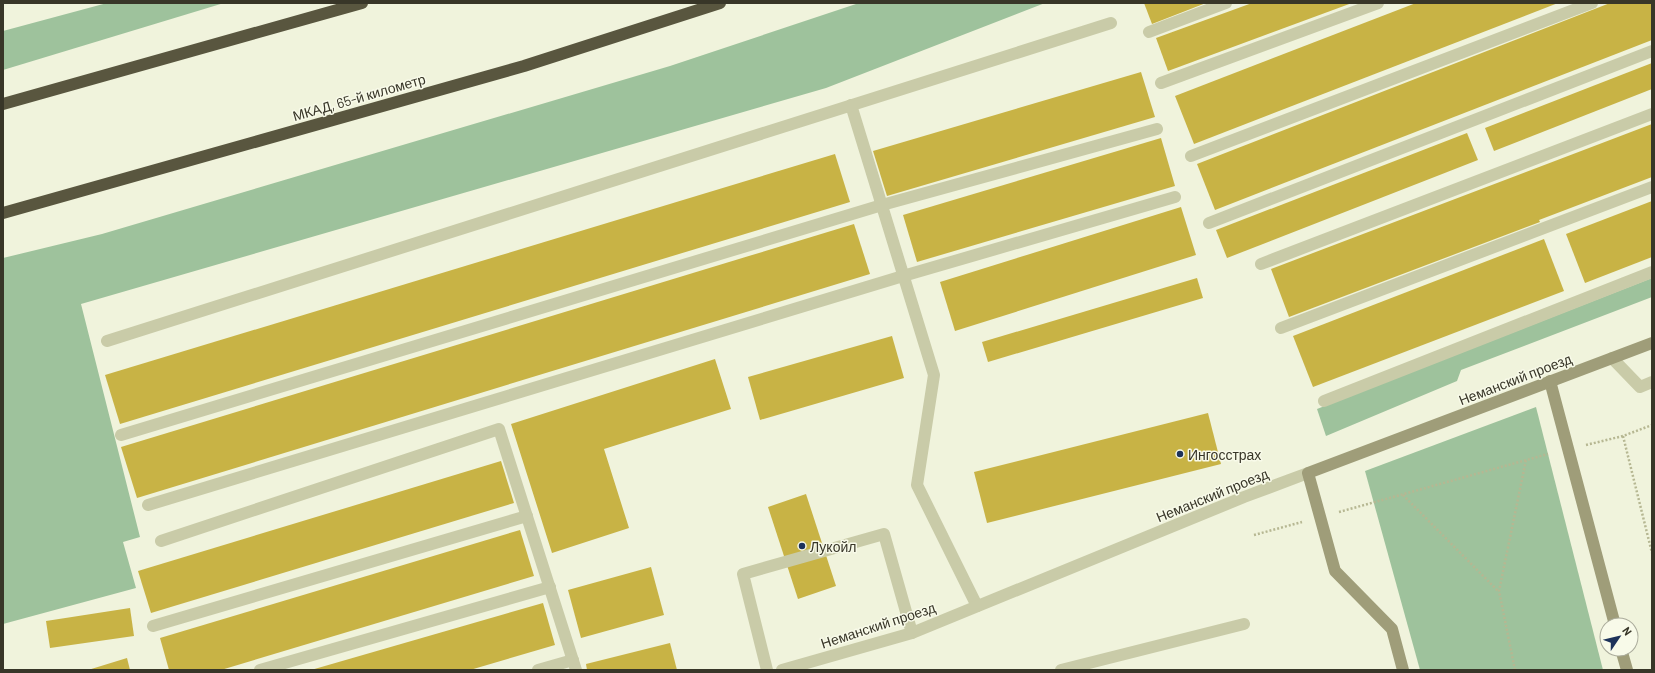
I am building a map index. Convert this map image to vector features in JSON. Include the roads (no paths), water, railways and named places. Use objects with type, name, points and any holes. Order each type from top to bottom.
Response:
[{"type":"highway","points":[[3,104],[362,3]]},
{"type":"highway","name":"МКАД, 65-й километр","points":[[3,213],[524,66],[720,3]]},
{"type":"street","name":"Неманский проезд","points":[[1308,473],[1652,343]]},
{"type":"street","points":[[1550,381],[1613,617]]},
{"type":"street","points":[[1308,473],[1335,571],[1392,629],[1403,670]]},
{"type":"street","points":[[1623,657],[1627,670]]},
{"type":"lane","points":[[1149,32],[1226,3]]},
{"type":"lane","points":[[1162,83],[1378,3]]},
{"type":"lane","points":[[1191,156],[1592,3]]},
{"type":"lane","points":[[107,341],[1112,23]]},
{"type":"lane","points":[[1209,223],[1652,51]]},
{"type":"lane","points":[[851,105],[934,375],[917,484],[977,606]]},
{"type":"lane","points":[[1261,264],[1652,114]]},
{"type":"lane","points":[[121,435],[882,205],[1157,129]]},
{"type":"lane","points":[[1281,328],[1652,187]]},
{"type":"lane","points":[[148,505],[903,276],[1175,197]]},
{"type":"lane","points":[[1324,401],[1652,272]]},
{"type":"lane","points":[[1612,358],[1640,387],[1652,382]]},
{"type":"lane","points":[[161,541],[499,429],[575,665],[538,670]]},
{"type":"lane","name":"Неманский проезд","points":[[782,670],[912,633],[1237,500],[1308,473]]},
{"type":"lane","points":[[154,626],[527,516]]},
{"type":"lane","points":[[767,670],[743,574],[884,534],[912,633]]},
{"type":"lane","points":[[260,670],[550,587]]},
{"type":"lane","points":[[1061,670],[1244,624]]},
{"type":"place","name":"Ингосстрах","points":[[1180,454]]},
{"type":"place","name":"Лукойл","points":[[802,546]]}]
